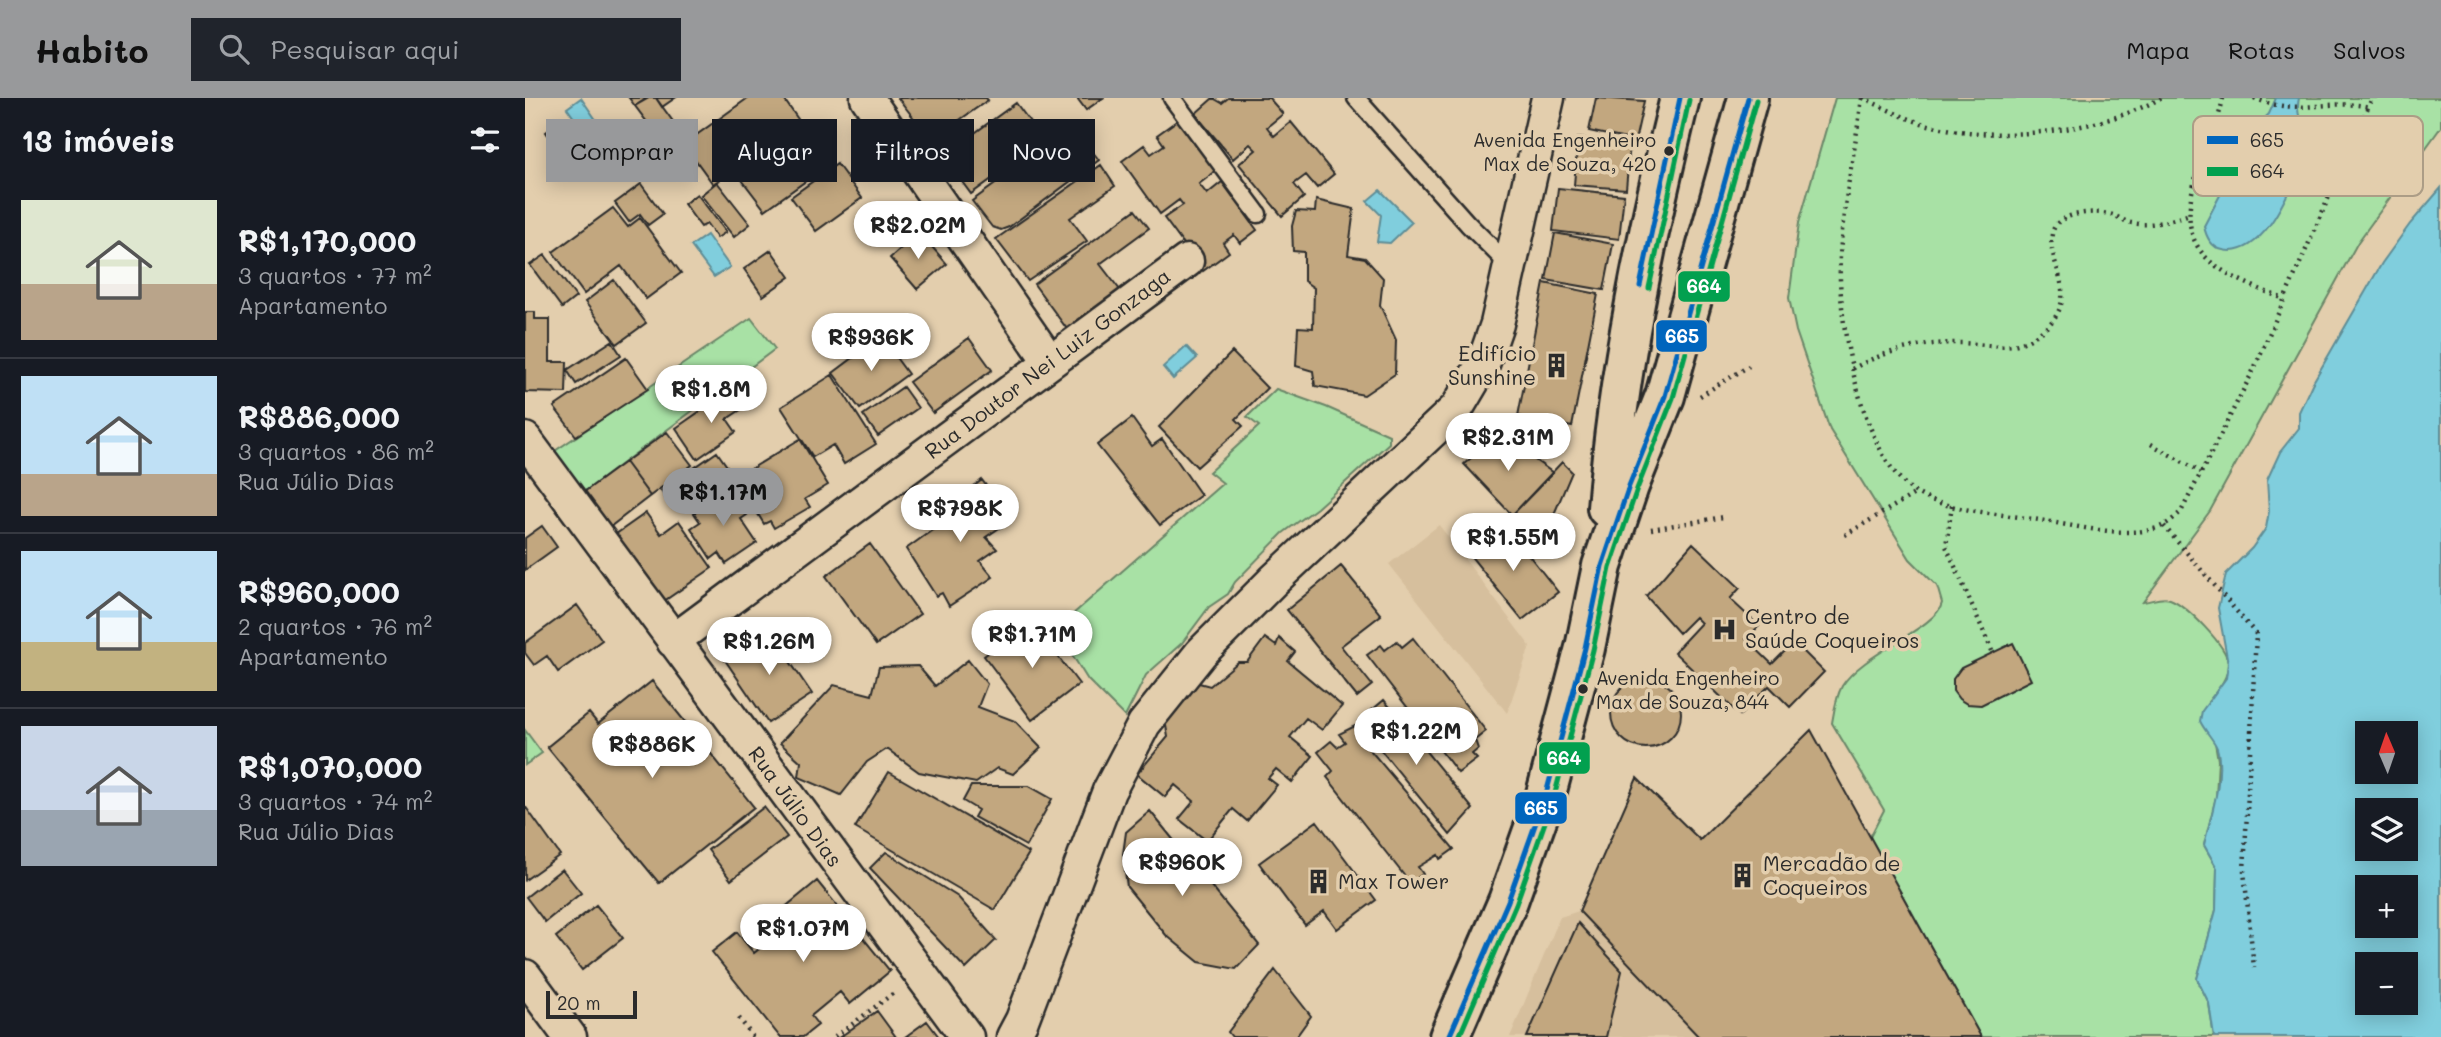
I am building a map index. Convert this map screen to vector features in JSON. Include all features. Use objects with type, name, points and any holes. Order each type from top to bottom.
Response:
[{"type":"main road","points":[[1450,1037],[1508,901],[1546,794],[1585,648],[1602,566],[1613,439],[1622,379],[1662,172],[1680,98]]},
{"type":"main road","points":[[1602,566],[1629,486],[1665,396],[1748,98]]},
{"type":"street","points":[[867,98],[1050,362]]},
{"type":"street","points":[[1013,1037],[1023,1020],[1108,792],[1144,724],[1201,653],[1273,581],[1457,408],[1483,363],[1497,324],[1548,98]]},
{"type":"street","name":"Rua Doutor Nei Luiz Gonzaga","points":[[673,641],[1187,261]]},
{"type":"street","name":"Rua Júlio Dias","points":[[525,439],[967,1037]]},
{"type":"street","points":[[525,976],[570,1037]]},
{"type":"lane","points":[[1172,98],[1258,214]]},
{"type":"lane","points":[[1356,98],[1468,225],[1509,265]]},
{"type":"path","points":[[2161,98],[2090,126],[2017,132],[1965,132],[1932,126],[1862,98],[1840,255],[1841,299],[1852,369],[1881,450],[1901,479],[1916,493],[1952,505],[2101,530],[2139,531],[2164,526],[2181,512],[2254,369],[2330,196]]},
{"type":"path","points":[[2220,116],[2223,98]]},
{"type":"path","points":[[2254,98],[2302,108],[2344,101],[2369,107]]},
{"type":"path","points":[[2365,116],[2372,98]]},
{"type":"path","points":[[2193,187],[2189,231],[2201,253],[2221,271],[2284,299]]},
{"type":"path","points":[[1852,369],[1882,354],[1912,346],[1961,343],[2001,346],[2031,338],[2054,317],[2060,305],[2063,289],[2051,240],[2054,227],[2061,220],[2097,212],[2131,223],[2161,223],[2190,214]]},
{"type":"path","points":[[1692,401],[1749,366]]},
{"type":"path","points":[[2151,444],[2201,472]]},
{"type":"path","points":[[1845,535],[1916,493]]},
{"type":"path","points":[[1952,505],[1946,546],[1993,653]]},
{"type":"path","points":[[1639,531],[1724,517]]},
{"type":"path","points":[[2164,526],[2256,634],[2244,871],[2254,968]]},
{"type":"path","points":[[835,1037],[919,975]]},
{"type":"path","points":[[739,1018],[754,1037]]},
{"type":"shaded area","points":[[1439,525],[1530,646],[1507,713],[1389,564]]},
{"type":"shaded area","points":[[1579,911],[1699,1037],[1510,1037],[1560,917]]},
{"type":"green space","points":[[1835,98],[2441,98],[2441,127],[2423,152],[2423,116],[2193,116],[2193,196],[2391,196],[2358,242],[2210,511],[2143,602],[2163,598],[2177,603],[2195,617],[2213,637],[2228,663],[2219,689],[2208,702],[2218,760],[2216,797],[2204,845],[2217,868],[2216,910],[2197,979],[2209,1003],[2214,1037],[1981,1037],[1870,837],[1884,810],[1832,723],[1837,699],[1842,686],[1852,674],[1927,622],[1942,603],[1937,586],[1910,559],[1830,430],[1796,331],[1789,298],[1799,223]]},
{"type":"green space","points":[[751,318],[775,349],[580,495],[549,455]]},
{"type":"green space","points":[[1276,389],[1326,407],[1389,435],[1389,443],[1317,508],[1283,533],[1235,582],[1228,594],[1209,607],[1182,643],[1146,675],[1125,717],[1088,680],[1056,629],[1223,483],[1209,472],[1259,426],[1247,417]]},
{"type":"green space","points":[[525,730],[542,753],[525,765]]},
{"type":"water","points":[[581,98],[595,119],[575,119],[567,108]]},
{"type":"water","points":[[2276,98],[2299,98],[2299,116],[2267,116]]},
{"type":"water","points":[[2441,188],[2441,1037],[2214,1037],[2209,1003],[2197,979],[2216,910],[2217,868],[2204,845],[2216,797],[2219,759],[2216,745],[2200,721],[2202,711],[2226,678],[2228,663],[2218,608],[2226,574],[2252,548],[2266,528],[2269,511],[2267,480],[2280,452],[2299,428],[2299,412],[2312,384],[2382,263],[2410,224]]},
{"type":"water","points":[[1380,190],[1412,222],[1390,243],[1377,242],[1381,215],[1367,201]]},
{"type":"water","points":[[2220,196],[2287,196],[2264,232],[2252,243],[2238,250],[2216,247],[2206,234],[2204,226]]},
{"type":"water","points":[[707,235],[730,267],[714,277],[691,246]]},
{"type":"water","points":[[1186,346],[1197,358],[1173,379],[1163,367]]},
{"type":"building","points":[[629,98],[647,98],[635,106]]},
{"type":"building","points":[[649,98],[656,98],[671,119],[645,119],[635,106]]},
{"type":"building","points":[[656,98],[675,98],[662,107]]},
{"type":"building","points":[[748,98],[783,98],[798,119],[719,119]]},
{"type":"building","points":[[898,98],[988,100],[961,119],[914,119]]},
{"type":"building","points":[[1077,98],[1103,98],[1086,110]]},
{"type":"building","points":[[1213,98],[1222,103],[1228,98],[1269,98],[1283,114],[1267,127],[1274,136],[1291,122],[1334,174],[1317,188],[1306,175],[1294,184],[1304,197],[1282,216],[1239,164],[1256,150],[1250,144],[1233,159],[1195,114]]},
{"type":"building","points":[[1596,98],[1644,101],[1635,141],[1589,131]]},
{"type":"building","points":[[1016,103],[1028,119],[994,119]]},
{"type":"building","points":[[1178,120],[1216,171],[1199,184],[1207,194],[1222,182],[1257,230],[1240,243],[1234,235],[1223,243],[1229,252],[1203,271],[1164,218],[1183,205],[1179,200],[1160,214],[1122,161],[1144,145],[1151,154],[1164,145],[1157,135]]},
{"type":"building","points":[[988,123],[988,182],[971,194],[962,182],[974,182],[974,133]]},
{"type":"building","points":[[712,124],[712,182],[716,182],[713,184],[698,163],[698,134]]},
{"type":"building","points":[[1578,138],[1630,143],[1626,189],[1574,185]]},
{"type":"building","points":[[837,164],[862,198],[816,231],[791,197],[812,182],[837,182]]},
{"type":"building","points":[[1101,165],[1115,186],[1070,218],[1087,241],[1028,281],[996,239],[1077,182],[1095,182],[1095,169]]},
{"type":"building","points":[[717,182],[750,224],[734,237],[701,195]]},
{"type":"building","points":[[744,182],[804,182],[765,210]]},
{"type":"building","points":[[998,182],[1069,182],[1009,227],[1001,230],[992,227],[972,201]]},
{"type":"building","points":[[641,184],[663,214],[648,225],[640,214],[629,222],[615,203]]},
{"type":"building","points":[[1558,188],[1624,195],[1619,239],[1553,231]]},
{"type":"building","points":[[697,194],[726,232],[717,238],[707,224],[701,227],[684,204]]},
{"type":"building","points":[[1316,200],[1354,209],[1348,255],[1365,258],[1383,278],[1380,305],[1396,340],[1395,374],[1364,395],[1315,386],[1313,371],[1296,366],[1298,327],[1313,328],[1314,288],[1304,281],[1304,252],[1293,251],[1292,226],[1296,211],[1315,212]]},
{"type":"building","points":[[613,208],[628,227],[640,218],[681,273],[646,299],[621,266],[584,294],[553,252]]},
{"type":"building","points":[[1135,210],[1149,228],[1100,264],[1120,290],[1067,329],[1034,284]]},
{"type":"building","points":[[919,232],[947,264],[917,289],[890,258]]},
{"type":"building","points":[[1555,233],[1613,244],[1604,290],[1546,280]]},
{"type":"building","points":[[771,250],[790,277],[763,296],[744,269]]},
{"type":"building","points":[[545,255],[576,297],[562,308],[530,265]]},
{"type":"building","points":[[614,280],[646,323],[617,344],[585,302]]},
{"type":"building","name":"Edifício Sunshine","points":[[1544,283],[1598,294],[1572,427],[1518,416]]},
{"type":"building","points":[[525,312],[535,312],[535,319],[550,319],[550,362],[567,362],[566,393],[525,392]]},
{"type":"building","points":[[881,337],[908,374],[860,409],[833,373]]},
{"type":"building","points":[[969,338],[992,370],[933,413],[909,382]]},
{"type":"building","points":[[612,341],[621,355],[576,384],[567,370]]},
{"type":"building","points":[[1232,352],[1267,388],[1236,419],[1243,426],[1197,467],[1159,427]]},
{"type":"building","points":[[626,358],[648,389],[576,436],[554,407]]},
{"type":"building","points":[[832,375],[876,444],[844,464],[833,445],[813,457],[781,407]]},
{"type":"building","points":[[903,387],[918,408],[878,436],[863,415]]},
{"type":"building","points":[[732,389],[745,407],[727,419],[736,432],[697,459],[676,428]]},
{"type":"building","points":[[1132,418],[1152,446],[1162,439],[1201,495],[1160,525],[1097,445]]},
{"type":"building","points":[[667,432],[692,465],[650,496],[625,462]]},
{"type":"building","points":[[1499,434],[1553,473],[1512,515],[1464,464]]},
{"type":"building","points":[[800,439],[828,485],[805,499],[810,507],[774,528],[770,521],[764,524],[736,478]]},
{"type":"building","points":[[717,452],[729,469],[673,508],[661,491]]},
{"type":"building","points":[[625,462],[650,496],[606,530],[580,495]]},
{"type":"building","points":[[1562,462],[1572,472],[1540,547],[1512,515]]},
{"type":"building","points":[[982,480],[1011,520],[986,537],[997,549],[980,561],[993,577],[949,606],[942,593],[936,596],[906,549],[942,523],[936,515]]},
{"type":"building","points":[[730,489],[747,515],[741,519],[757,543],[726,564],[719,553],[711,559],[691,528],[700,522],[694,513]]},
{"type":"building","points":[[646,513],[661,534],[679,521],[712,568],[664,601],[647,577],[640,582],[609,539]]},
{"type":"building","points":[[1505,525],[1558,592],[1522,620],[1469,554]]},
{"type":"building","points":[[542,526],[557,547],[525,570],[525,538]]},
{"type":"building","name":"Centro de Saúde Coqueiros","points":[[1693,543],[1740,588],[1730,599],[1759,626],[1746,639],[1772,664],[1794,642],[1824,672],[1790,707],[1769,686],[1740,715],[1674,652],[1701,623],[1695,617],[1679,633],[1646,596]]},
{"type":"building","points":[[870,544],[920,614],[876,645],[826,576]]},
{"type":"building","points":[[1341,566],[1381,615],[1341,646],[1372,685],[1357,697],[1287,610]]},
{"type":"building","points":[[577,605],[602,640],[558,672],[547,656],[534,665],[525,653],[525,643]]},
{"type":"building","points":[[1031,621],[1079,684],[1032,720],[984,656]]},
{"type":"building","points":[[769,631],[812,694],[768,723],[725,660]]},
{"type":"building","points":[[1265,638],[1276,646],[1279,638],[1295,652],[1288,661],[1342,706],[1322,730],[1306,718],[1290,737],[1313,756],[1292,782],[1276,769],[1268,778],[1277,785],[1247,821],[1233,809],[1207,841],[1179,819],[1194,801],[1175,785],[1165,797],[1137,774],[1168,737],[1165,720],[1195,682],[1210,686],[1238,662],[1247,662]]},
{"type":"building","points":[[1413,638],[1486,731],[1475,740],[1478,749],[1472,754],[1477,759],[1458,773],[1367,655],[1381,645],[1385,650],[1397,641],[1402,647]]},
{"type":"building","points":[[2013,643],[2031,680],[1981,705],[1967,704],[1959,699],[1953,691],[1953,679],[1961,668]]},
{"type":"building","points":[[968,660],[987,684],[978,707],[1015,721],[1041,748],[1013,774],[997,768],[976,783],[919,772],[887,749],[867,762],[841,795],[799,777],[801,762],[780,743],[834,685],[872,695],[879,667],[918,666],[935,686]]},
{"type":"building","points":[[1653,678],[1666,684],[1675,693],[1679,699],[1679,727],[1671,738],[1660,746],[1639,748],[1621,738],[1613,727],[1611,706],[1621,688],[1632,680]]},
{"type":"building","points":[[652,681],[754,807],[659,883],[547,747],[589,713],[598,724]]},
{"type":"building","points":[[1384,700],[1473,809],[1450,835],[1358,722]]},
{"type":"building","points":[[1355,726],[1369,740],[1365,744],[1454,849],[1440,859],[1438,855],[1418,867],[1423,874],[1410,883],[1327,777],[1333,771],[1318,752],[1331,741],[1337,747],[1345,742],[1339,734]]},
{"type":"building","name":"Mercadão de Coqueiros","points":[[1811,730],[1981,1037],[1699,1037],[1579,911],[1637,778],[1700,840]]},
{"type":"building","points":[[889,772],[1029,853],[995,910],[855,828]]},
{"type":"building","points":[[971,786],[1029,786],[1052,799],[1026,846],[974,817],[978,810],[963,801]]},
{"type":"building","points":[[525,806],[560,855],[525,880]]},
{"type":"building","points":[[764,807],[787,837],[731,880],[708,850]]},
{"type":"building","points":[[1150,811],[1259,945],[1236,969],[1199,962],[1166,935],[1127,887],[1123,854],[1126,832]]},
{"type":"building","name":"Max Tower","points":[[1317,821],[1376,900],[1337,929],[1324,911],[1305,925],[1259,863]]},
{"type":"building","points":[[886,852],[958,897],[996,940],[966,969],[870,868]]},
{"type":"building","points":[[562,869],[581,893],[545,922],[526,897]]},
{"type":"building","points":[[817,881],[890,971],[850,1004],[840,992],[811,1016],[818,1025],[803,1037],[780,1037],[712,952],[737,932],[754,953],[787,926],[777,914]]},
{"type":"building","points":[[596,905],[623,938],[582,970],[556,937]]},
{"type":"building","points":[[1578,923],[1622,971],[1606,1037],[1527,1037]]},
{"type":"building","points":[[1275,970],[1311,1016],[1296,1037],[1232,1037],[1228,1032]]},
{"type":"building","points":[[877,1011],[896,1037],[840,1037]]},
{"type":"building","points":[[927,1021],[939,1037],[905,1037]]},
{"type":"transit line","name":"665","points":[[1640,286],[1680,98]]},
{"type":"transit line","name":"665","points":[[1449,1037],[1508,901],[1546,794],[1585,648],[1602,566],[1629,486],[1665,396],[1748,98]]},
{"type":"transit line","name":"664","points":[[1649,288],[1689,100]]},
{"type":"transit line","name":"664","points":[[1459,1037],[1516,904],[1554,797],[1593,650],[1610,568],[1637,489],[1673,398],[1756,100]]},
{"type":"place","name":"Avenida Engenheiro Max de Souza, 420","points":[[1669,151]]},
{"type":"place","name":"Edifício Sunshine","points":[[1556,366]]},
{"type":"place","name":"Centro de Saúde Coqueiros","points":[[1725,629]]},
{"type":"place","name":"Avenida Engenheiro Max de Souza, 844","points":[[1583,689]]},
{"type":"place","name":"Mercadão de Coqueiros","points":[[1743,876]]},
{"type":"place","name":"Max Tower","points":[[1318,882]]}]
